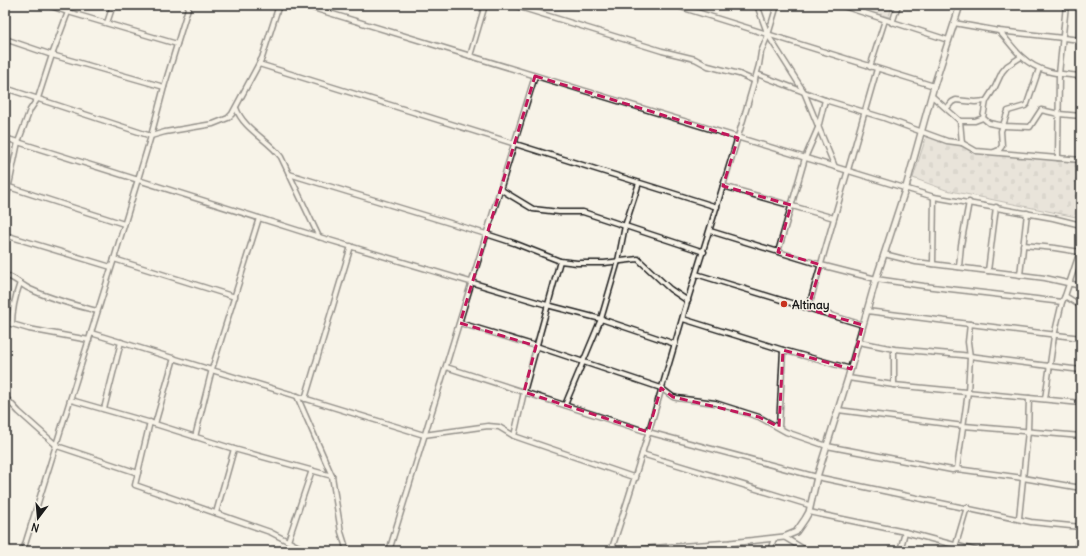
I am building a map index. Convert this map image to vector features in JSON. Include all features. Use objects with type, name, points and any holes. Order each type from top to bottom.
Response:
[{"type":"street","points":[[48,5],[177,44]]},
{"type":"street","points":[[107,23],[113,5]]},
{"type":"street","points":[[23,551],[57,446],[97,311],[152,136],[164,87],[189,5]]},
{"type":"street","points":[[5,88],[152,136],[165,132],[212,124],[228,118],[236,108],[259,64],[279,5]]},
{"type":"street","points":[[303,5],[738,138],[906,187],[934,197],[996,207],[1081,225]]},
{"type":"street","points":[[470,56],[485,5]]},
{"type":"street","points":[[513,5],[662,51],[695,59],[708,66],[755,80]]},
{"type":"street","points":[[674,5],[934,86]]},
{"type":"street","points":[[757,5],[768,35],[804,92],[835,167]]},
{"type":"street","points":[[611,551],[636,478],[661,388],[704,252],[757,74],[761,52],[768,35],[776,5]]},
{"type":"street","points":[[840,5],[948,40]]},
{"type":"street","points":[[892,23],[898,5]]},
{"type":"street","points":[[619,551],[730,544],[784,537],[799,529],[809,512],[817,477],[851,369],[876,279],[906,187],[934,86],[960,5]]},
{"type":"street","points":[[1058,158],[1059,74],[1066,5]]},
{"type":"street","points":[[5,204],[18,142],[30,110],[38,98],[68,12]]},
{"type":"street","points":[[870,66],[885,20]]},
{"type":"street","points":[[954,23],[999,31],[1081,40]]},
{"type":"street","points":[[999,31],[1021,57],[1039,69],[1045,72],[1081,76]]},
{"type":"street","points":[[5,39],[52,55],[164,87]]},
{"type":"street","points":[[983,118],[986,101],[1005,69],[1021,57]]},
{"type":"street","points":[[259,64],[717,207]]},
{"type":"street","points":[[808,309],[877,69]]},
{"type":"street","points":[[990,153],[998,150],[1002,146],[1001,131],[1009,110],[1027,104],[1039,69]]},
{"type":"street","points":[[757,74],[825,100],[922,131],[947,141],[962,143],[976,151],[1081,160]]},
{"type":"street","points":[[389,551],[535,76]]},
{"type":"street","points":[[932,96],[947,108],[960,122],[962,143]]},
{"type":"street","points":[[778,252],[805,158],[818,128],[825,100]]},
{"type":"street","points":[[947,108],[956,100],[975,102],[986,101]]},
{"type":"street","points":[[236,108],[238,114],[246,125],[274,148],[281,157],[319,237]]},
{"type":"street","points":[[983,118],[989,123],[1030,128],[1041,110],[1059,114],[1081,116]]},
{"type":"street","points":[[960,122],[975,121],[983,118]]},
{"type":"street","points":[[5,138],[319,237],[472,283],[601,319],[675,344]]},
{"type":"street","points":[[289,174],[486,234],[560,261],[604,263],[638,259],[670,289],[688,301]]},
{"type":"street","points":[[565,405],[601,319],[618,261],[625,226],[639,183]]},
{"type":"street","points":[[723,186],[834,218]]},
{"type":"street","points":[[9,188],[124,224]]},
{"type":"street","points":[[500,189],[533,209],[559,212],[583,212],[704,252]]},
{"type":"street","points":[[933,264],[934,197]]},
{"type":"street","points":[[959,267],[961,245],[969,202]]},
{"type":"street","points":[[988,271],[996,207]]},
{"type":"street","points":[[1020,275],[1027,213]]},
{"type":"street","points":[[195,437],[212,369],[259,218]]},
{"type":"street","points":[[710,231],[821,265],[876,279],[1062,302]]},
{"type":"street","points":[[5,235],[112,267]]},
{"type":"street","points":[[1023,245],[1081,250],[1062,302],[1054,336],[1045,399]]},
{"type":"street","points":[[305,399],[351,246]]},
{"type":"street","points":[[884,254],[916,262],[1020,275],[1081,286]]},
{"type":"street","points":[[114,259],[235,297]]},
{"type":"street","points":[[514,436],[536,346],[560,261]]},
{"type":"street","points":[[696,274],[863,326]]},
{"type":"street","points":[[5,275],[30,290],[51,298],[97,311]]},
{"type":"street","points":[[12,324],[14,299],[20,283]]},
{"type":"street","points":[[1065,296],[1081,306]]},
{"type":"street","points":[[867,311],[1054,336],[1081,338]]},
{"type":"street","points":[[683,319],[851,369]]},
{"type":"street","points":[[5,322],[29,329],[89,340]]},
{"type":"street","points":[[460,323],[536,346],[661,388],[673,397],[683,400],[715,403],[759,417],[786,432],[827,446],[952,470],[957,469],[1023,478],[1081,488]]},
{"type":"street","points":[[957,469],[968,392],[970,357],[968,347],[970,324]]},
{"type":"street","points":[[91,333],[424,435],[488,426],[499,427],[514,436],[636,478]]},
{"type":"street","points":[[104,409],[121,342]]},
{"type":"street","points":[[859,342],[894,349],[1081,370]]},
{"type":"street","points":[[894,349],[894,385]]},
{"type":"street","points":[[779,427],[783,350]]},
{"type":"street","points":[[156,424],[174,358]]},
{"type":"street","points":[[446,367],[648,432],[817,477],[967,507],[1031,522],[1081,527]]},
{"type":"street","points":[[848,378],[894,385],[1081,402]]},
{"type":"street","points":[[297,396],[332,476],[341,532],[347,551]]},
{"type":"street","points":[[5,397],[19,412],[57,446],[138,473]]},
{"type":"street","points":[[1019,518],[1028,431],[1029,398]]},
{"type":"street","points":[[71,400],[332,476]]},
{"type":"street","points":[[838,410],[964,426],[1081,436]]},
{"type":"street","points":[[150,422],[135,485],[270,532],[307,551]]},
{"type":"street","points":[[216,513],[234,448]]},
{"type":"street","points":[[642,454],[810,505]]},
{"type":"street","points":[[288,541],[312,470]]},
{"type":"street","points":[[954,551],[967,507]]},
{"type":"street","points":[[809,512],[905,532],[956,544],[977,551]]},
{"type":"street","points":[[900,551],[905,532]]},
{"type":"street","points":[[1076,551],[1080,541],[1081,532]]},
{"type":"street","points":[[784,537],[806,551]]},
{"type":"street","points":[[770,551],[774,538]]},
{"type":"street","points":[[729,551],[730,544]]},
{"type":"highlighted area","points":[[535,76],[738,138],[723,186],[791,205],[778,252],[821,265],[808,309],[863,325],[851,369],[783,350],[779,427],[759,417],[673,397],[661,388],[648,432],[524,392],[536,346],[460,323]]},
{"type":"green space","points":[[854,5],[892,5],[889,17],[853,8]]},
{"type":"green space","points":[[927,134],[983,153],[1081,163],[1081,218],[946,190],[913,178]]},
{"type":"place","name":"Altinay","points":[[784,304]]}]
